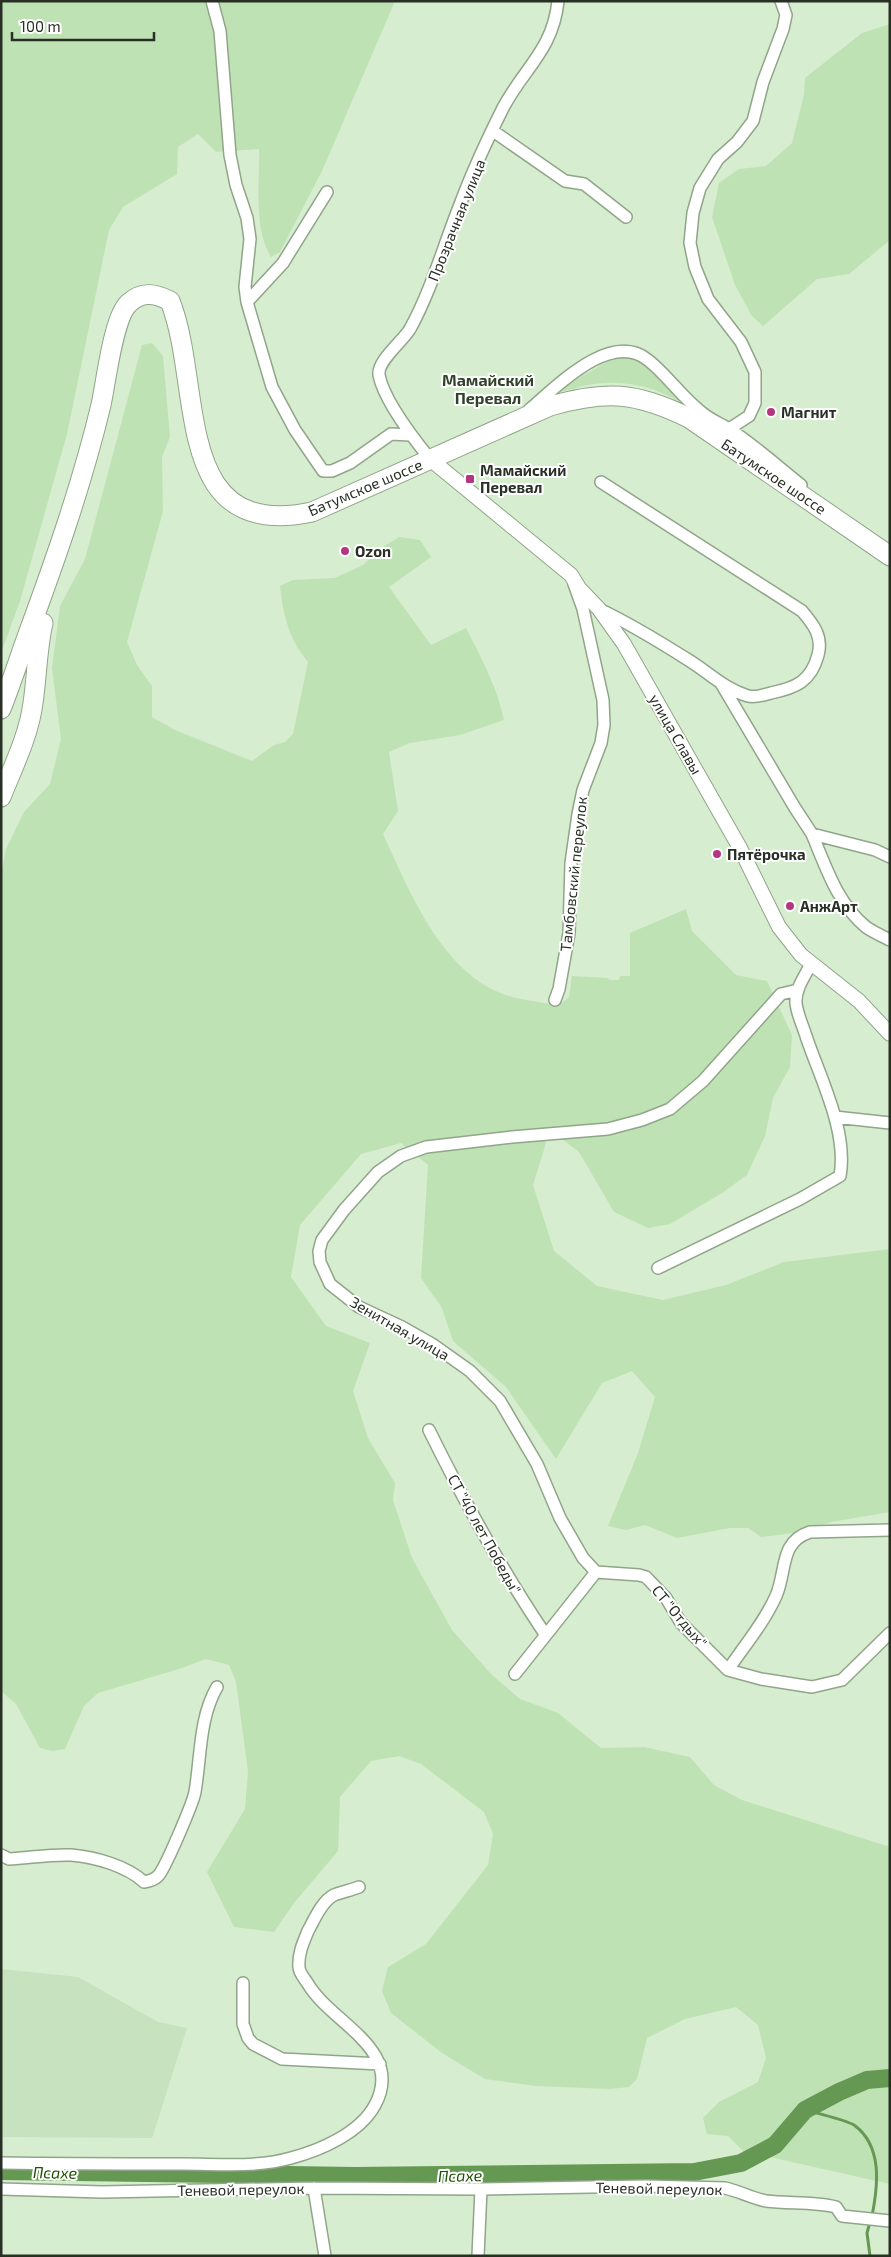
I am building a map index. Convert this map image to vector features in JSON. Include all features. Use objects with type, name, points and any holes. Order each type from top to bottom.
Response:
[{"type":"highway","name":"Батумское шоссе","points":[[1,709],[62,541],[96,428],[118,326],[128,304],[144,294],[157,294],[170,301],[179,323],[196,433],[208,475],[221,491],[242,509],[269,517],[292,516],[312,512],[550,406],[578,398],[607,394],[638,397],[664,405],[689,418],[890,556]]},
{"type":"highway","name":"Батумское шоссе","points":[[1,797],[25,736],[33,703],[38,646],[62,541]]},
{"type":"highway","points":[[8,690],[16,687],[24,689],[30,695],[33,703]]},
{"type":"street","points":[[212,1],[220,31],[230,155],[236,185],[247,218],[250,239],[245,287],[272,387],[295,430],[323,471],[332,471],[350,463],[391,434],[410,435]]},
{"type":"street","name":"Прозрачная улица","points":[[430,458],[410,435],[385,391],[379,373],[382,363],[410,330],[436,270],[461,200],[504,106],[547,42],[556,20],[558,1]]},
{"type":"street","points":[[729,429],[749,416],[755,403],[755,372],[741,342],[708,299],[695,267],[690,242],[692,213],[700,188],[718,159],[737,142],[753,121],[763,82],[783,29],[786,15],[781,1]]},
{"type":"street","points":[[493,131],[565,181],[584,184],[626,216]]},
{"type":"street","points":[[248,302],[283,263],[327,192]]},
{"type":"street","points":[[514,422],[566,378],[590,362],[612,352],[622,350],[638,352],[699,410],[729,429],[809,491],[812,495],[810,500]]},
{"type":"street","name":"улица Славы","points":[[430,458],[571,575],[579,588],[600,609],[624,644],[677,734],[740,848],[779,927],[792,945],[811,964],[860,1001],[890,1034]]},
{"type":"street","points":[[600,609],[628,623],[692,662],[722,685],[750,697],[791,689],[808,677],[818,656],[820,639],[813,624],[802,611],[601,482]]},
{"type":"street","name":"Тамбовский переулок","points":[[555,1000],[559,989],[569,933],[572,863],[578,814],[583,790],[601,743],[604,725],[602,700],[583,609],[571,575]]},
{"type":"street","points":[[722,685],[812,834],[834,885],[849,911],[867,928],[890,940]]},
{"type":"street","points":[[812,834],[875,850],[890,857]]},
{"type":"street","points":[[658,1268],[800,1200],[840,1176],[840,1151],[835,1117],[796,1002],[798,990],[811,964]]},
{"type":"street","name":"Зенитная улица","points":[[596,1572],[583,1558],[560,1518],[537,1464],[500,1401],[470,1372],[432,1344],[402,1327],[359,1307],[330,1284],[320,1262],[319,1251],[322,1240],[344,1210],[378,1172],[401,1156],[426,1147],[608,1129],[642,1120],[670,1109],[703,1081],[781,994],[798,990]]},
{"type":"street","points":[[835,1117],[890,1123]]},
{"type":"street","name":"СТ \"40 лет Победы\"","points":[[429,1430],[467,1506],[510,1582],[545,1634]]},
{"type":"street","points":[[890,1530],[810,1532],[798,1536],[790,1548],[777,1595],[766,1616],[728,1670],[762,1680],[812,1687],[842,1680],[890,1634]]},
{"type":"street","points":[[515,1674],[596,1572]]},
{"type":"street","name":"СТ \"Отдых\"","points":[[596,1572],[639,1574],[646,1577],[666,1598],[681,1623],[728,1670]]},
{"type":"street","points":[[1,1855],[8,1859],[73,1855],[109,1864],[137,1875],[144,1882],[151,1881],[159,1875],[167,1864],[195,1794],[200,1739],[212,1695],[217,1687]]},
{"type":"street","points":[[1,2163],[249,2165],[290,2159],[327,2145],[359,2124],[374,2106],[381,2090],[378,2057],[365,2041],[312,1991],[299,1969],[301,1948],[311,1925],[325,1902],[334,1896],[359,1887]]},
{"type":"street","points":[[243,1983],[243,2024],[252,2044],[282,2059],[380,2064]]},
{"type":"street","name":"Теневой переулок","points":[[1,2189],[102,2192],[314,2188],[481,2189],[637,2186],[725,2188],[736,2190],[749,2197],[768,2201],[821,2203],[836,2207],[842,2216],[886,2221]]},
{"type":"street","points":[[314,2188],[325,2256]]},
{"type":"street","points":[[478,2256],[481,2189]]},
{"type":"shaded area","points":[[1,1],[395,1],[322,171],[280,252],[271,257],[265,246],[262,233],[259,204],[259,149],[216,152],[198,134],[178,147],[177,174],[123,207],[109,230],[67,434],[20,601],[1,653]]},
{"type":"shaded area","points":[[890,24],[890,240],[849,274],[817,279],[763,326],[752,316],[735,285],[712,217],[719,183],[739,169],[766,166],[792,143],[804,95],[805,78],[862,33]]},
{"type":"shaded area","points":[[152,343],[163,356],[170,437],[162,457],[163,511],[127,642],[137,665],[152,686],[152,717],[175,730],[252,761],[274,745],[285,742],[293,734],[308,662],[296,645],[288,626],[280,586],[293,580],[335,578],[363,565],[380,549],[399,537],[420,540],[431,557],[389,587],[431,645],[466,628],[493,684],[504,720],[460,735],[410,743],[389,752],[398,811],[383,834],[415,902],[443,945],[459,964],[477,980],[498,992],[519,999],[558,1006],[569,997],[572,976],[619,980],[620,976],[630,976],[630,933],[686,909],[692,931],[736,975],[767,981],[792,1035],[790,1067],[773,1098],[765,1136],[747,1175],[722,1193],[670,1224],[648,1228],[614,1212],[579,1152],[550,1130],[533,1185],[554,1251],[597,1286],[663,1300],[726,1285],[784,1262],[890,1249],[890,1512],[831,1522],[801,1532],[761,1537],[748,1528],[730,1528],[677,1538],[645,1525],[626,1530],[608,1526],[638,1453],[655,1397],[632,1371],[602,1383],[556,1459],[506,1387],[453,1341],[442,1308],[421,1278],[428,1165],[401,1143],[361,1154],[300,1225],[291,1277],[326,1326],[370,1343],[353,1391],[368,1438],[395,1483],[393,1500],[412,1558],[452,1630],[492,1675],[520,1699],[558,1713],[601,1748],[644,1747],[690,1757],[714,1785],[742,1800],[890,1847],[890,2184],[743,2151],[728,2136],[707,2134],[703,2118],[719,2102],[758,2082],[766,2058],[758,2025],[736,2007],[685,2019],[647,2038],[637,2079],[629,2087],[610,2089],[536,2086],[485,2079],[442,2053],[391,2013],[382,1991],[388,1967],[426,1944],[488,1865],[493,1834],[484,1812],[421,1764],[399,1756],[371,1761],[340,1797],[338,1851],[294,1903],[274,1932],[234,1927],[207,1872],[245,1809],[248,1771],[236,1682],[229,1665],[206,1659],[98,1693],[84,1706],[65,1749],[52,1751],[40,1748],[16,1704],[1,1691],[1,874],[6,849],[24,812],[50,784],[61,739],[52,668],[60,606],[85,559],[142,345]]},
{"type":"shaded area","points":[[623,356],[638,360],[692,410],[656,391],[629,384],[602,383],[557,392],[612,359]]},
{"type":"shaded area","points":[[1,1969],[78,1977],[158,2022],[187,2028],[152,2138],[1,2137]]},
{"type":"waterway","name":"Псахе","points":[[1,2171],[355,2176],[694,2172],[741,2163],[775,2145],[805,2110],[867,2080],[890,2078]]},
{"type":"waterway","points":[[805,2110],[854,2125],[870,2144],[874,2155],[877,2180],[872,2216]]},
{"type":"waterway","points":[[870,2222],[867,2233],[870,2256]]},
{"type":"place","name":"Магнит","points":[[771,412]]},
{"type":"place","name":"Мамайский Перевал","points":[[470,479]]},
{"type":"place","name":"Ozon","points":[[345,551]]},
{"type":"place","name":"Пятёрочка","points":[[717,854]]},
{"type":"place","name":"АнжАрт","points":[[790,906]]},
{"type":"district","name":"Мамайский Перевал","points":[[488,388]]}]
